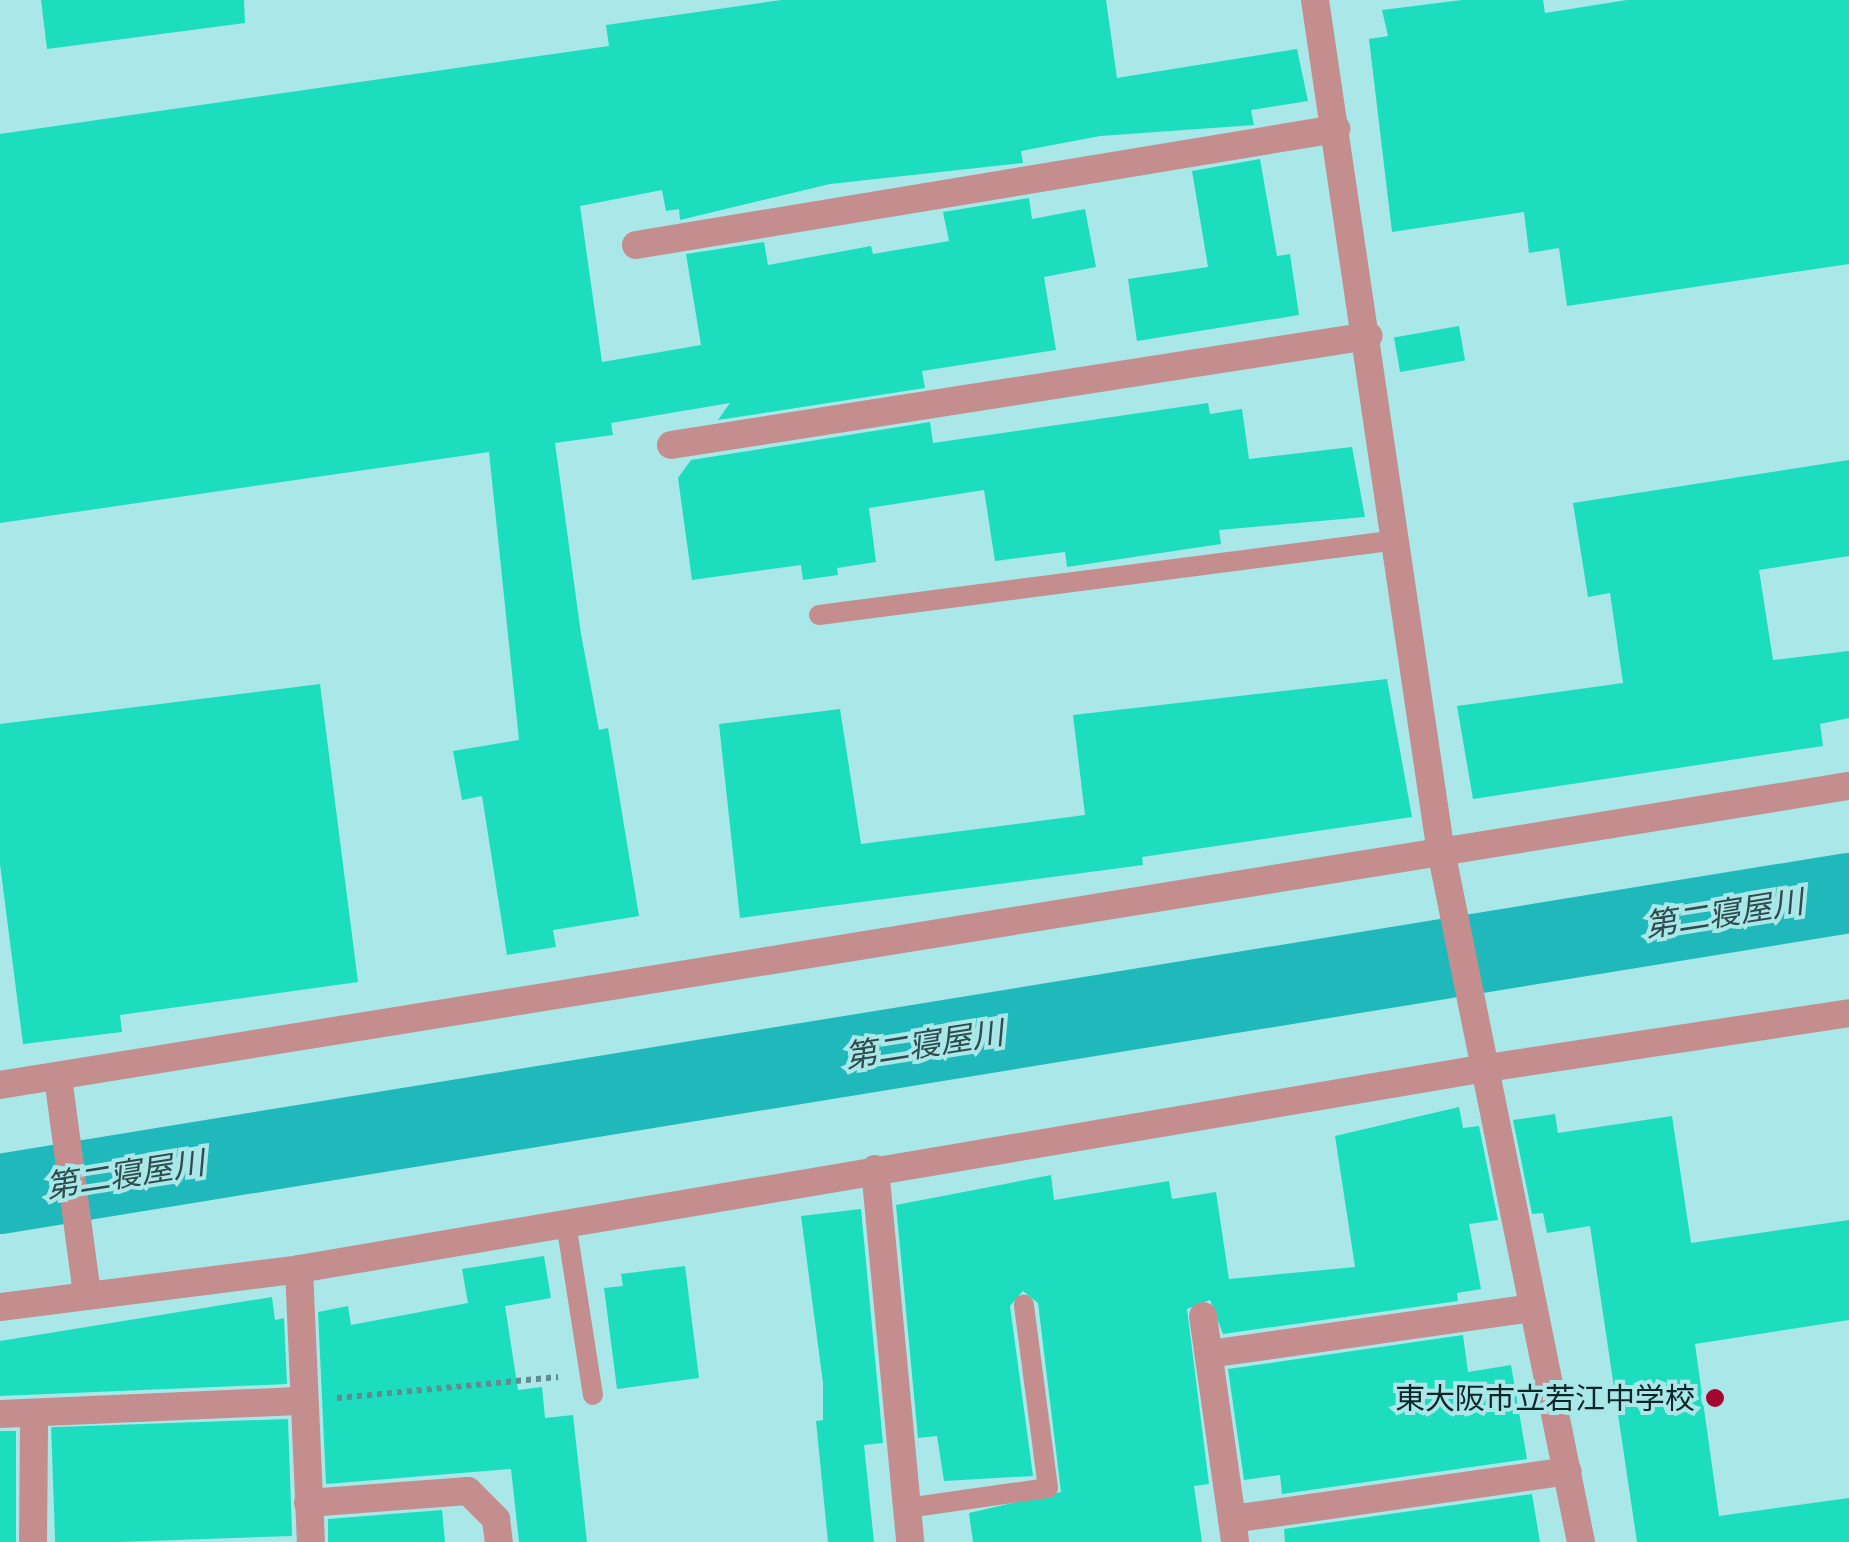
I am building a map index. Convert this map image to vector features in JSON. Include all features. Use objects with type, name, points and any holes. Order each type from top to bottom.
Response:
[{"type":"street","points":[[1316,0],[1369,336],[1440,846],[1480,1069],[1581,1542]]},
{"type":"street","points":[[636,245],[1336,129]]},
{"type":"street","points":[[671,445],[1369,336]]},
{"type":"street","points":[[0,1085],[1440,846],[1849,786]]},
{"type":"street","points":[[0,1307],[299,1269],[1480,1069],[1849,1013]]},
{"type":"street","points":[[58,1076],[87,1293]]},
{"type":"street","points":[[875,1169],[910,1542]]},
{"type":"street","points":[[299,1269],[310,1542]]},
{"type":"street","points":[[1209,1354],[1532,1308]]},
{"type":"street","points":[[1203,1316],[1234,1531],[1568,1471]]},
{"type":"street","points":[[0,1414],[34,1416],[303,1402]]},
{"type":"street","points":[[33,1542],[34,1416]]},
{"type":"street","points":[[308,1503],[468,1491],[496,1519],[499,1542]]},
{"type":"lane","points":[[819,614],[1397,540]]},
{"type":"lane","points":[[566,1223],[591,1384]]},
{"type":"lane","points":[[908,1508],[1048,1488],[1024,1306]]},
{"type":"path","points":[[303,1402],[591,1384]]},
{"type":"building","points":[[41,0],[244,0],[245,23],[47,49]]},
{"type":"building","points":[[781,0],[1106,0],[1117,78],[1297,49],[1308,101],[1251,110],[1254,125],[1100,136],[1021,151],[1023,163],[830,184],[680,220],[679,209],[666,211],[662,190],[580,206],[602,362],[701,345],[686,254],[764,242],[768,265],[871,246],[873,254],[949,241],[943,212],[1029,198],[1032,219],[1085,209],[1096,267],[1044,277],[1056,350],[922,371],[925,388],[718,420],[730,403],[611,423],[613,435],[555,443],[581,634],[599,730],[608,728],[639,916],[553,930],[556,947],[507,955],[482,796],[462,800],[453,751],[519,740],[489,452],[0,523],[0,134],[609,46],[606,25]]},
{"type":"building","points":[[1462,0],[1543,0],[1545,13],[1627,0],[1849,0],[1849,264],[1567,306],[1559,248],[1529,253],[1524,212],[1392,232],[1369,39],[1388,36],[1382,10]]},
{"type":"building","points":[[1260,159],[1277,256],[1290,254],[1299,315],[1137,341],[1128,279],[1208,267],[1192,171]]},
{"type":"building","points":[[1459,326],[1465,360],[1400,372],[1394,337]]},
{"type":"building","points":[[1208,403],[1210,414],[1242,409],[1249,459],[1352,447],[1365,517],[1219,530],[1221,544],[1067,567],[1065,552],[995,561],[984,490],[869,508],[876,562],[837,568],[838,575],[803,580],[801,565],[692,580],[678,478],[691,460],[930,422],[933,443]]},
{"type":"building","points":[[1849,460],[1849,556],[1759,570],[1773,660],[1849,651],[1849,718],[1820,724],[1823,746],[1473,799],[1457,706],[1623,683],[1610,593],[1588,597],[1573,503]]},
{"type":"building","points":[[1387,679],[1412,817],[1142,857],[1143,865],[740,918],[719,724],[840,709],[861,844],[1085,815],[1073,715]]},
{"type":"building","points":[[320,684],[358,982],[120,1015],[122,1032],[23,1044],[0,864],[0,724]]},
{"type":"building","points":[[1459,1107],[1463,1128],[1479,1126],[1498,1220],[1469,1224],[1481,1289],[1457,1293],[1458,1301],[1223,1334],[1210,1300],[1187,1309],[1209,1484],[1194,1486],[1202,1542],[973,1542],[969,1513],[1061,1492],[1038,1303],[1023,1291],[1010,1306],[1033,1476],[944,1481],[937,1436],[918,1438],[896,1205],[1051,1175],[1054,1200],[1169,1181],[1172,1199],[1216,1192],[1229,1279],[1355,1267],[1335,1136]]},
{"type":"building","points":[[1555,1114],[1558,1133],[1672,1116],[1691,1243],[1849,1220],[1849,1320],[1695,1344],[1719,1516],[1849,1498],[1849,1542],[1637,1542],[1590,1226],[1547,1233],[1543,1213],[1532,1214],[1513,1120]]},
{"type":"building","points":[[861,1209],[883,1443],[864,1445],[874,1542],[828,1542],[816,1421],[823,1420],[823,1383],[801,1216]]},
{"type":"building","points":[[544,1256],[551,1298],[505,1306],[518,1390],[542,1387],[545,1418],[573,1415],[587,1542],[519,1542],[511,1469],[326,1484],[318,1312],[348,1306],[351,1325],[468,1303],[462,1269]]},
{"type":"building","points":[[685,1266],[699,1378],[617,1389],[604,1288],[623,1286],[621,1274]]},
{"type":"building","points":[[272,1297],[275,1320],[284,1318],[287,1384],[0,1396],[0,1341]]},
{"type":"building","points":[[1463,1335],[1468,1372],[1511,1365],[1527,1459],[1282,1494],[1280,1475],[1244,1480],[1228,1369]]},
{"type":"building","points":[[288,1419],[292,1536],[55,1542],[51,1427]]},
{"type":"building","points":[[0,1431],[16,1431],[16,1542],[0,1542]]},
{"type":"building","points":[[1532,1494],[1540,1542],[1285,1542],[1284,1529]]},
{"type":"building","points":[[442,1510],[445,1542],[328,1542],[328,1519]]},
{"type":"waterway","name":"第二寝屋川","points":[[0,1194],[1849,893]]},
{"type":"place","name":"東大阪市立若江中学校","points":[[1715,1398]]}]
